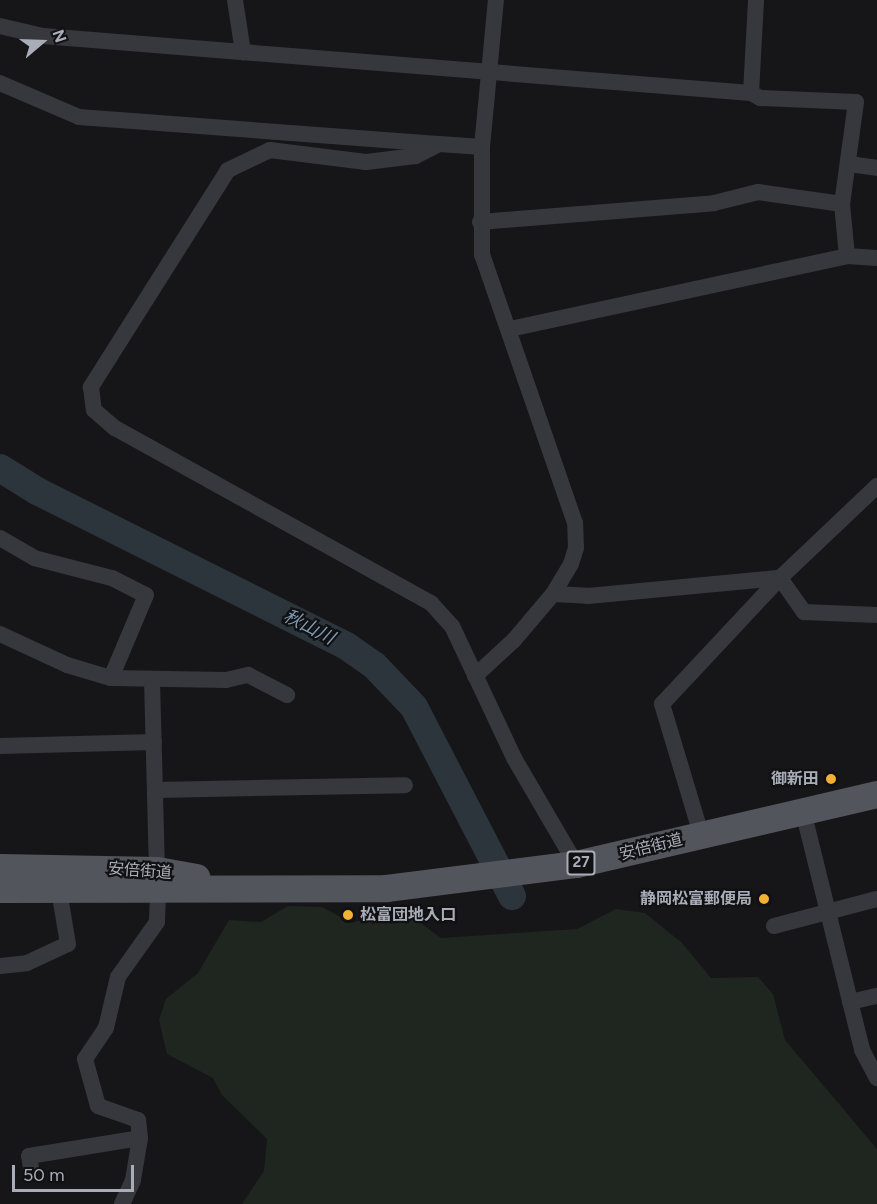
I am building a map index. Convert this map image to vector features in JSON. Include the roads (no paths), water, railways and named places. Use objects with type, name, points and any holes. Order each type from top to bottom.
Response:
[{"type":"main road","name":"安倍街道","points":[[0,867],[278,891],[386,888],[576,864],[877,794]]},
{"type":"main road","name":"安倍街道","points":[[0,889],[59,890],[157,880]]},
{"type":"street","points":[[235,0],[243,52]]},
{"type":"street","points":[[476,676],[514,640],[553,594],[571,564],[576,548],[575,523],[510,329],[482,255],[480,222],[482,147],[496,0]]},
{"type":"street","points":[[751,93],[756,0]]},
{"type":"street","points":[[0,26],[43,36],[751,93],[760,98],[856,102],[842,204],[847,256]]},
{"type":"street","points":[[0,83],[79,117],[482,147]]},
{"type":"street","points":[[439,144],[415,156],[366,162],[270,150],[228,170],[91,387],[94,410],[115,428],[431,603],[452,626],[513,758],[576,864]]},
{"type":"street","points":[[849,164],[877,168]]},
{"type":"street","points":[[480,222],[714,203],[758,192],[842,204]]},
{"type":"street","points":[[510,329],[847,256],[877,258]]},
{"type":"street","points":[[701,834],[662,704],[780,578],[875,490]]},
{"type":"street","points":[[0,538],[34,558],[112,578],[146,595],[111,678]]},
{"type":"street","points":[[553,594],[588,596],[780,578]]},
{"type":"street","points":[[780,578],[804,612],[877,615]]},
{"type":"street","points":[[0,634],[67,665],[111,678],[226,680],[248,675],[287,695]]},
{"type":"street","points":[[122,1204],[133,1180],[140,1138],[138,1120],[98,1106],[85,1059],[106,1028],[118,977],[157,922],[152,680]]},
{"type":"street","points":[[0,746],[154,742]]},
{"type":"street","points":[[155,790],[405,785]]},
{"type":"street","points":[[803,811],[862,1050],[877,1078]]},
{"type":"street","points":[[0,966],[27,963],[68,944],[59,890]]},
{"type":"street","points":[[774,926],[877,899]]},
{"type":"street","points":[[850,1002],[877,996]]},
{"type":"street","points":[[31,1168],[29,1156],[140,1138]]},
{"type":"waterway","name":"秋山川","points":[[0,468],[37,491],[345,645],[374,665],[414,707],[512,896]]},
{"type":"place","name":"御新田","points":[[831,779]]},
{"type":"place","name":"静岡松富郵便局","points":[[764,899]]},
{"type":"place","name":"松富団地入口","points":[[348,915]]}]
